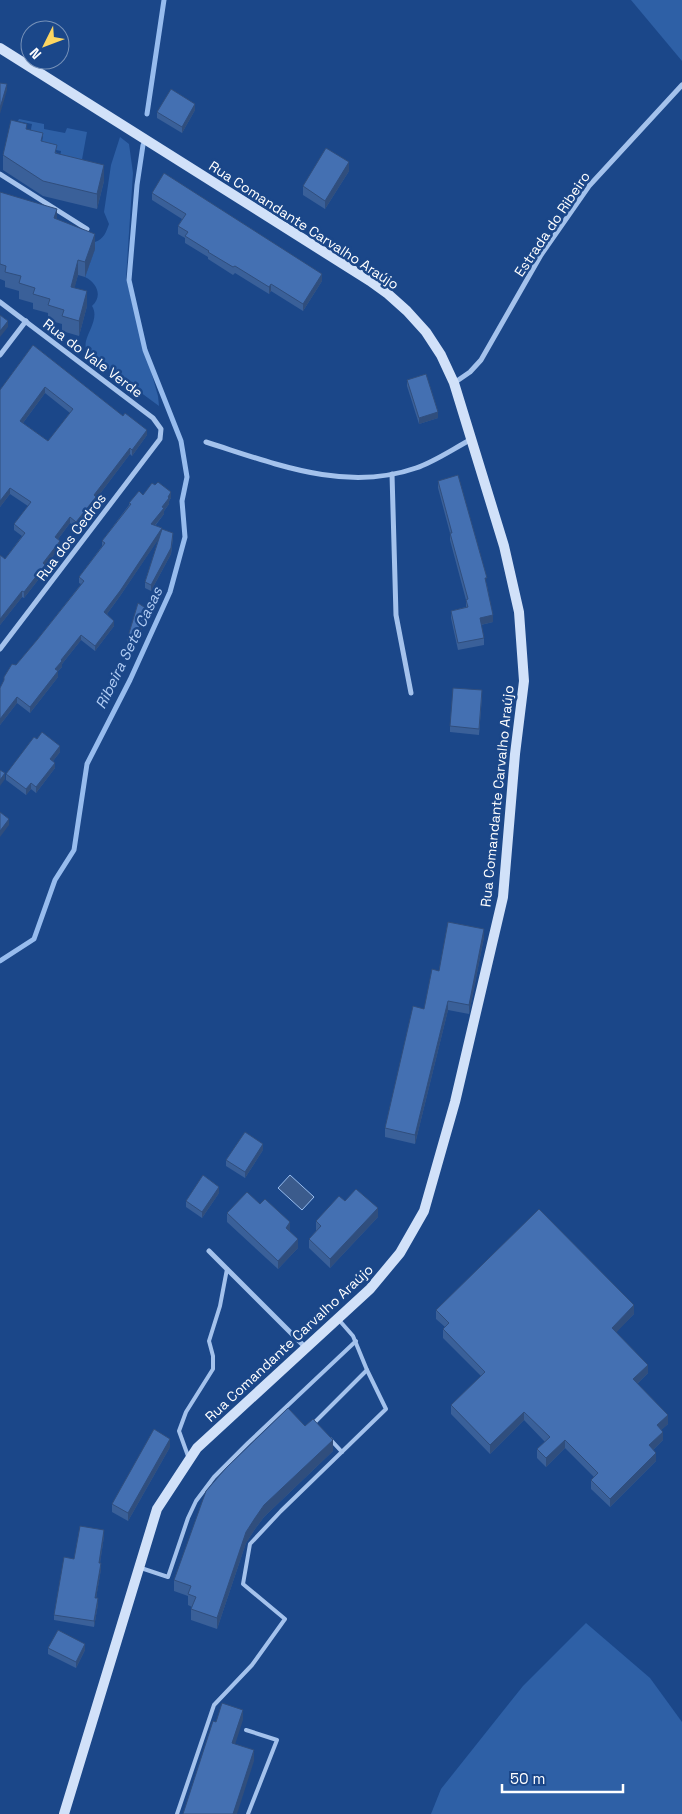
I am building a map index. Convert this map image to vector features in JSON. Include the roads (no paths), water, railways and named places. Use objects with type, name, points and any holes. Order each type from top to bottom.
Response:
[{"type":"main road","name":"Rua Comandante Carvalho Araújo","points":[[0,48],[388,294],[426,332],[441,355],[454,384],[504,546],[519,612],[524,681],[515,754],[503,897],[455,1102],[424,1211],[400,1253],[370,1289],[197,1448],[157,1509],[64,1814]]},
{"type":"street","name":"Estrada do Ribeiro","points":[[454,384],[470,372],[481,360],[541,255],[589,186],[682,85]]},
{"type":"street","points":[[0,174],[87,229]]},
{"type":"street","name":"Rua do Vale Verde","points":[[0,302],[153,418],[161,429],[160,439]]},
{"type":"street","points":[[0,355],[26,321]]},
{"type":"street","name":"Rua dos Cedros","points":[[0,649],[160,439]]},
{"type":"street","points":[[206,442],[285,467],[337,478],[381,477],[416,468],[470,440]]},
{"type":"street","points":[[392,474],[396,615],[411,693]]},
{"type":"street","points":[[209,1251],[306,1348]]},
{"type":"lane","points":[[190,1460],[180,1431],[186,1412],[213,1369],[213,1356],[209,1341],[220,1306],[227,1269]]},
{"type":"lane","points":[[177,1814],[214,1705],[252,1665],[285,1619],[243,1584],[250,1544],[386,1409],[367,1370],[356,1341],[337,1319]]},
{"type":"lane","points":[[139,1567],[168,1577],[196,1500],[214,1476],[356,1341]]},
{"type":"lane","points":[[320,1429],[314,1423],[367,1370]]},
{"type":"lane","points":[[325,1434],[342,1452]]},
{"type":"lane","points":[[246,1730],[278,1740],[248,1814]]},
{"type":"waterway","name":"Ribeira Sete Casas","points":[[147,114],[164,0]]},
{"type":"waterway","name":"Ribeira Sete Casas","points":[[0,961],[34,939],[55,880],[74,850],[87,764],[130,680],[170,592],[185,537],[182,501],[187,477],[181,441],[145,350],[129,280],[137,185],[143,145]]}]
